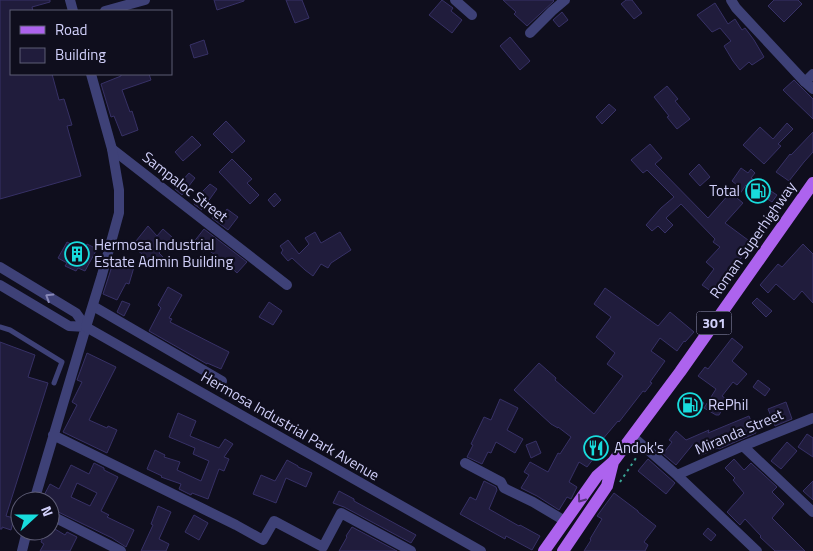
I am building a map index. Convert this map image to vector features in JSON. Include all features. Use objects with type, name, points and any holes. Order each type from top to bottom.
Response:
[{"type":"main road","name":"Roman Superhighway","points":[[544,551],[597,476],[613,462],[633,437],[813,183]]},
{"type":"main road","name":"Roman Superhighway","points":[[562,551],[608,486],[613,462]]},
{"type":"street","points":[[109,10],[146,0]]},
{"type":"street","points":[[456,0],[472,15]]},
{"type":"street","points":[[530,33],[565,0]]},
{"type":"street","points":[[731,0],[736,8],[813,89]]},
{"type":"street","points":[[805,82],[813,74]]},
{"type":"street","points":[[37,491],[119,213],[119,190],[112,149],[91,75]]},
{"type":"street","name":"Sampaloc Street","points":[[112,149],[287,285]]},
{"type":"street","points":[[0,267],[76,313],[86,327]]},
{"type":"street","points":[[0,285],[69,326],[86,327]]},
{"type":"street","points":[[93,306],[222,381]]},
{"type":"street","name":"Hermosa Industrial Park Avenue","points":[[86,327],[481,551]]},
{"type":"street","name":"Miranda Street","points":[[677,475],[813,418]]},
{"type":"street","points":[[54,435],[263,540],[274,521],[322,547],[341,513],[411,551]]},
{"type":"street","points":[[633,437],[677,475],[758,551]]},
{"type":"street","points":[[744,446],[813,512]]},
{"type":"street","points":[[465,463],[502,482],[504,488],[565,521]]},
{"type":"street","points":[[60,520],[121,551]]},
{"type":"lane","points":[[0,327],[10,330],[62,362],[54,383]]},
{"type":"building","points":[[0,0],[50,0],[50,2],[32,7],[33,10],[10,10],[10,75],[52,75],[59,100],[64,99],[72,125],[67,126],[81,176],[0,199]]},
{"type":"building","points":[[214,0],[244,0],[244,1],[217,10]]},
{"type":"building","points":[[286,0],[302,0],[309,18],[295,23]]},
{"type":"building","points":[[442,0],[453,8],[451,11],[462,20],[452,33],[429,15]]},
{"type":"building","points":[[503,0],[553,0],[554,1],[527,26]]},
{"type":"building","points":[[626,0],[632,0],[642,13],[634,19],[621,4]]},
{"type":"building","points":[[774,0],[798,0],[802,4],[784,22],[768,6]]},
{"type":"building","points":[[715,3],[728,24],[735,19],[742,30],[745,28],[764,57],[752,65],[749,62],[740,70],[724,46],[731,41],[720,28],[712,32],[697,15]]},
{"type":"building","points":[[562,12],[568,20],[559,27],[553,20]]},
{"type":"building","points":[[510,37],[530,61],[520,70],[500,46]]},
{"type":"building","points":[[204,40],[208,54],[194,58],[190,45]]},
{"type":"building","points":[[149,75],[151,80],[122,90],[138,130],[122,136],[114,116],[111,117],[101,84],[121,76]]},
{"type":"building","points":[[794,80],[813,99],[813,119],[783,90]]},
{"type":"building","points":[[667,86],[678,99],[675,101],[690,119],[677,129],[654,97]]},
{"type":"building","points":[[609,104],[616,110],[602,124],[596,117]]},
{"type":"building","points":[[226,121],[245,141],[232,153],[213,134]]},
{"type":"building","points":[[787,123],[793,129],[778,144],[781,146],[764,164],[743,145],[760,127],[773,139]]},
{"type":"building","points":[[813,132],[813,152],[789,181],[776,172],[790,154]]},
{"type":"building","points":[[192,136],[201,145],[183,161],[175,152]]},
{"type":"building","points":[[650,144],[662,158],[655,164],[708,218],[737,185],[732,181],[741,168],[748,173],[751,169],[755,173],[751,178],[777,195],[772,202],[746,185],[737,198],[743,203],[725,223],[752,243],[715,294],[702,285],[714,269],[706,262],[720,247],[713,242],[715,239],[681,204],[666,218],[673,225],[665,233],[658,226],[652,231],[646,225],[674,197],[647,170],[643,173],[631,160]]},
{"type":"building","points":[[232,159],[252,179],[247,183],[259,195],[250,204],[219,172]]},
{"type":"building","points":[[699,164],[710,177],[700,186],[689,174]]},
{"type":"building","points":[[189,173],[195,178],[182,195],[175,189]]},
{"type":"building","points":[[210,184],[217,189],[202,210],[194,204]]},
{"type":"building","points":[[275,193],[281,200],[274,207],[268,200]]},
{"type":"building","points":[[227,209],[238,217],[228,230],[212,218],[215,213],[221,218]]},
{"type":"building","points":[[148,226],[157,236],[163,229],[173,238],[159,253],[165,259],[157,266],[132,246]]},
{"type":"building","points":[[204,229],[247,262],[237,273],[220,257],[207,249],[204,252],[193,243]]},
{"type":"building","points":[[315,232],[321,243],[340,232],[351,250],[331,263],[328,268],[321,264],[313,276],[292,258],[288,261],[281,253],[283,250],[280,246],[288,240],[299,254],[309,244],[305,238]]},
{"type":"building","name":"Hermosa Industrial Estate Admin Building","points":[[67,242],[84,251],[87,244],[97,249],[85,271],[78,268],[76,271],[65,266],[67,263],[58,258]]},
{"type":"building","points":[[803,244],[813,254],[813,303],[802,291],[794,300],[776,284],[768,293],[760,285],[778,264],[782,267]]},
{"type":"building","points":[[114,260],[134,267],[129,284],[126,283],[117,300],[103,294]]},
{"type":"building","points":[[168,287],[182,295],[169,318],[172,319],[170,322],[229,352],[221,369],[207,364],[149,331],[161,308],[158,305]]},
{"type":"building","points":[[605,288],[658,326],[670,312],[694,332],[677,351],[660,338],[651,351],[665,361],[645,392],[643,391],[602,440],[591,456],[594,458],[587,467],[579,462],[569,482],[577,487],[571,499],[567,497],[559,510],[521,488],[529,475],[524,472],[530,462],[548,472],[558,453],[560,454],[571,437],[551,424],[514,390],[539,363],[556,378],[555,380],[594,414],[623,376],[607,364],[615,353],[596,337],[611,317],[594,304]]},
{"type":"building","points":[[757,298],[772,311],[766,317],[752,303]]},
{"type":"building","points":[[122,301],[130,304],[124,316],[117,312]]},
{"type":"building","points":[[269,302],[282,311],[273,325],[259,317]]},
{"type":"building","points":[[732,338],[743,347],[732,361],[747,374],[737,385],[733,382],[722,396],[728,400],[719,415],[716,415],[704,408],[716,389],[698,376],[705,367],[708,369]]},
{"type":"building","points":[[0,342],[35,355],[28,377],[48,383],[14,491],[10,491],[10,503],[6,516],[10,517],[10,530],[2,527],[0,529]]},
{"type":"building","points":[[87,353],[116,367],[89,420],[117,430],[107,453],[63,432],[77,405],[72,402],[82,382],[77,380]]},
{"type":"building","points":[[758,380],[770,389],[765,396],[753,387]]},
{"type":"building","points":[[696,398],[704,403],[695,416],[687,410]]},
{"type":"building","points":[[500,399],[518,408],[507,430],[523,439],[515,453],[496,442],[491,453],[488,452],[482,464],[467,457],[484,417],[491,420]]},
{"type":"building","points":[[786,402],[792,419],[775,426],[768,409]]},
{"type":"building","points":[[178,413],[196,421],[190,436],[219,448],[225,439],[233,444],[224,457],[229,459],[224,471],[219,469],[208,499],[192,493],[191,495],[179,489],[181,484],[161,477],[147,469],[155,450],[165,455],[164,457],[180,462],[177,470],[201,481],[209,461],[193,454],[195,448],[169,437]]},
{"type":"building","points":[[749,416],[756,433],[699,456],[694,443],[676,465],[663,454],[672,442],[669,440],[676,431],[686,440]]},
{"type":"building","points":[[807,434],[813,438],[813,457],[798,447]]},
{"type":"building","points":[[536,441],[541,453],[531,458],[526,445]]},
{"type":"building","points":[[787,442],[797,451],[781,469],[771,461]]},
{"type":"building","points":[[648,459],[675,483],[666,494],[638,471]]},
{"type":"building","points":[[734,459],[744,470],[751,463],[777,487],[772,492],[784,504],[772,518],[805,551],[775,551],[745,519],[740,525],[727,512],[744,493],[733,480],[735,478],[725,468]]},
{"type":"building","points":[[287,460],[312,473],[306,487],[286,478],[276,503],[253,494],[261,475],[275,481]]},
{"type":"building","points":[[94,463],[118,477],[101,511],[109,515],[107,517],[134,530],[126,547],[112,538],[60,513],[60,491],[46,491],[50,484],[59,489],[71,465],[89,474]],"holes":[[[77,483],[97,493],[90,506],[71,497]]]},
{"type":"building","points":[[484,481],[496,487],[497,490],[489,509],[540,536],[532,550],[506,536],[505,539],[460,514],[470,497],[476,500]]},
{"type":"building","points":[[813,481],[813,500],[803,491]]},
{"type":"building","points":[[339,491],[416,535],[411,543],[333,503]]},
{"type":"building","points":[[614,493],[656,526],[644,542],[648,545],[645,551],[584,551],[602,519],[597,516]]},
{"type":"building","points":[[158,506],[171,512],[159,539],[169,544],[166,551],[141,551],[153,525],[151,524]]},
{"type":"building","points":[[194,515],[208,523],[199,540],[185,532]]},
{"type":"building","points":[[352,527],[397,551],[339,551]]},
{"type":"building","points":[[708,528],[716,535],[711,541],[703,534]]},
{"type":"building","points":[[60,532],[65,535],[67,532],[77,537],[70,551],[40,551],[44,544],[41,542],[60,541]]},
{"type":"place","name":"Total","points":[[758,191]]},
{"type":"place","name":"Hermosa Industrial Estate Admin Building","points":[[77,254]]},
{"type":"place","name":"RePhil","points":[[690,405]]},
{"type":"place","name":"Andok's","points":[[596,448]]}]
